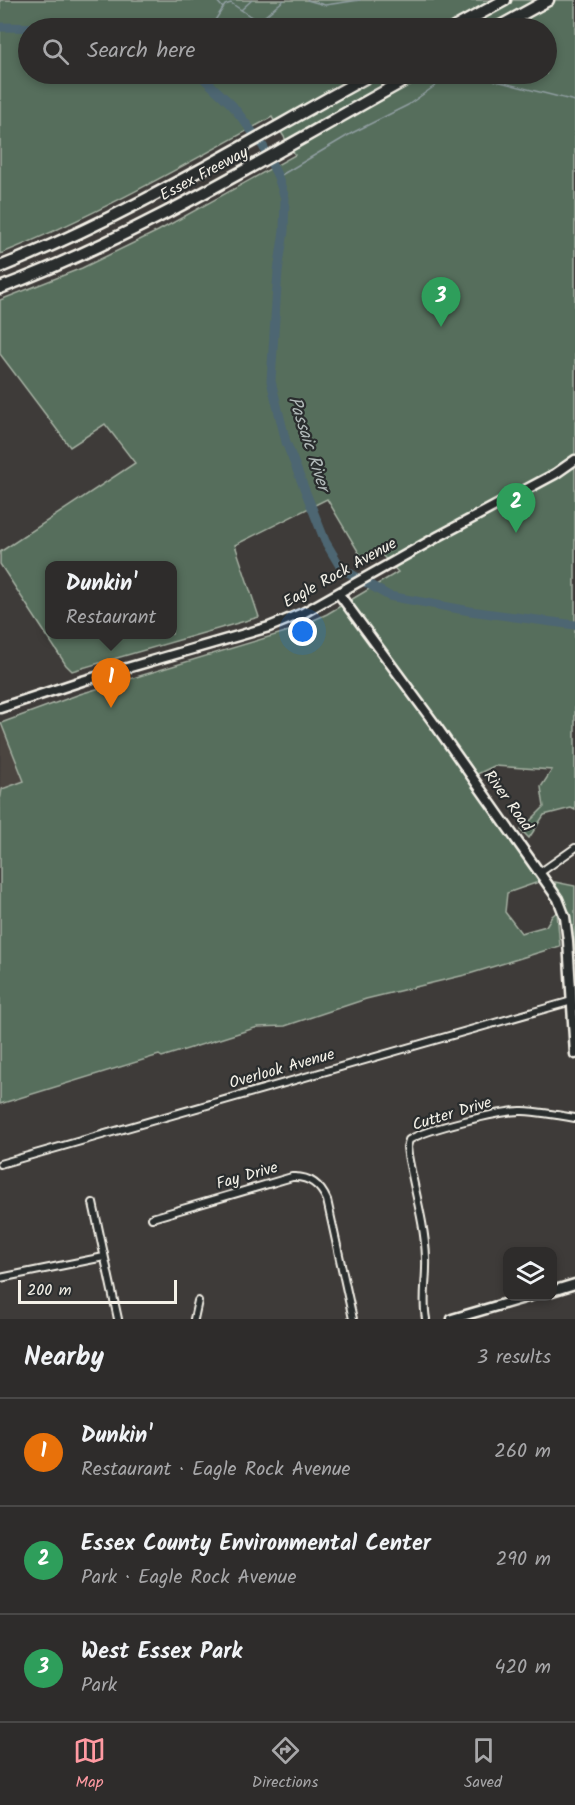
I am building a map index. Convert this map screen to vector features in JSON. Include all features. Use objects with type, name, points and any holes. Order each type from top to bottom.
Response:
[{"type":"highway","points":[[473,18],[506,0]]},
{"type":"highway","points":[[515,18],[548,0]]},
{"type":"highway","name":"Essex Freeway","points":[[0,267],[90,228],[159,193],[353,84]]},
{"type":"highway","name":"Essex Freeway","points":[[0,288],[113,239],[246,169],[398,84]]},
{"type":"street","name":"Eagle Rock Avenue","points":[[0,708],[82,681],[269,627],[303,613],[575,460]]},
{"type":"street","name":"River Road","points":[[335,596],[541,872],[558,899],[565,917],[575,1054]]},
{"type":"street","points":[[541,872],[575,848]]},
{"type":"street","name":"Overlook Avenue","points":[[0,1164],[572,1001]]},
{"type":"street","name":"Cutter Drive","points":[[426,1319],[424,1236],[408,1155],[409,1140],[437,1130],[512,1111],[575,1118]]},
{"type":"street","name":"Fay Drive","points":[[152,1218],[292,1177],[307,1178],[313,1181],[324,1191],[327,1200],[353,1319]]},
{"type":"street","points":[[93,1203],[118,1319]]},
{"type":"street","points":[[0,1278],[105,1257]]},
{"type":"street","points":[[557,1289],[575,1284]]},
{"type":"street","points":[[194,1319],[198,1301]]},
{"type":"street","points":[[453,1319],[514,1301]]},
{"type":"shaded area","points":[[1,723],[24,781],[2,789],[0,800]]},
{"type":"green space","points":[[0,0],[575,0],[575,810],[571,808],[544,815],[529,838],[521,830],[544,807],[541,787],[552,770],[494,766],[473,776],[547,879],[507,893],[505,912],[521,933],[546,926],[557,912],[560,946],[469,974],[366,999],[285,1026],[258,1027],[0,1104],[0,800],[2,789],[24,781],[1,723],[80,694],[292,630],[327,614],[398,572],[381,554],[365,563],[327,499],[235,545],[259,617],[72,671],[49,639],[177,639],[177,561],[45,561],[45,633],[0,564],[0,552],[135,463],[105,424],[70,447],[0,354],[0,300],[82,268],[158,231],[295,155],[272,117],[172,172],[0,254]]},
{"type":"green space","points":[[555,882],[575,886],[575,948],[571,941]]},
{"type":"waterway","points":[[216,0],[223,8]]},
{"type":"waterway","points":[[241,10],[252,0]]},
{"type":"waterway","points":[[263,18],[284,0]]},
{"type":"waterway","points":[[307,0],[325,5],[360,0]]},
{"type":"waterway","points":[[217,18],[225,5],[231,3],[253,18]]},
{"type":"waterway","name":"Passaic River","points":[[0,27],[18,27]]},
{"type":"waterway","name":"Passaic River","points":[[210,84],[232,105],[263,146],[285,198],[271,381],[286,442],[325,541],[341,568],[389,596],[470,611],[575,625]]},
{"type":"waterway","points":[[278,177],[352,133],[408,105],[438,84]]},
{"type":"waterway","points":[[508,84],[575,101]]},
{"type":"place","name":"West Essex Park","points":[[441,327]]},
{"type":"place","name":"Essex County Environmental Center","points":[[516,533]]},
{"type":"place","name":"Dunkin'","points":[[111,708]]}]
